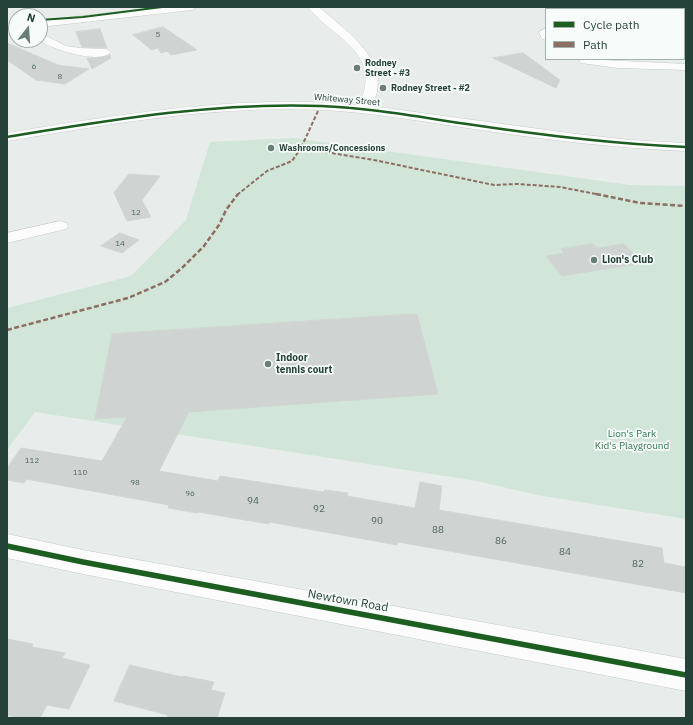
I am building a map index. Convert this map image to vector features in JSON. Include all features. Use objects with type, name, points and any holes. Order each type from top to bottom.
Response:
[{"type":"street","points":[[48,23],[192,7]]},
{"type":"street","points":[[313,7],[358,47],[367,60],[371,71],[372,80],[369,94],[363,109]]},
{"type":"street","points":[[48,41],[64,48],[80,52],[106,52]]},
{"type":"street","points":[[584,60],[618,65],[686,67]]},
{"type":"street","name":"Whiteway Street","points":[[7,137],[163,112],[206,107],[292,105],[363,109],[584,140],[686,147]]},
{"type":"street","points":[[7,238],[60,226]]},
{"type":"street","name":"Newtown Road","points":[[7,546],[136,572],[686,675]]},
{"type":"green space","name":"Lion's Park Kid's Playground","points":[[293,138],[630,185],[686,186],[686,519],[537,495],[477,481],[35,412],[7,450],[7,308],[131,276],[186,220],[210,142]]},
{"type":"building","points":[[163,27],[197,50],[171,55],[167,51],[161,53],[158,48],[152,50],[133,35]]},
{"type":"building","points":[[100,29],[107,48],[82,47],[76,32]]},
{"type":"building","points":[[7,43],[8,48],[19,48],[58,65],[89,69],[65,84],[36,80],[7,60]]},
{"type":"building","points":[[523,53],[560,80],[556,88],[493,58]]},
{"type":"building","points":[[110,55],[111,58],[92,69],[87,58],[97,58]]},
{"type":"building","points":[[129,174],[160,176],[142,200],[151,217],[127,221],[114,193]]},
{"type":"building","points":[[120,233],[139,240],[122,253],[101,246]]},
{"type":"building","name":"Lion's Club","points":[[593,244],[597,248],[624,244],[643,263],[562,276],[546,256],[564,253],[561,249]]},
{"type":"building","points":[[417,314],[438,394],[189,412],[159,471],[218,481],[220,476],[323,492],[325,490],[348,493],[347,496],[415,508],[420,482],[442,486],[439,510],[662,548],[664,563],[686,567],[686,593],[398,542],[397,545],[269,522],[269,524],[168,508],[169,505],[26,479],[24,483],[7,480],[7,468],[21,448],[102,461],[127,417],[95,419],[112,334]]},
{"type":"building","points":[[7,639],[33,644],[32,647],[65,653],[62,658],[90,665],[69,709],[47,705],[40,718],[20,718],[7,715]]},
{"type":"building","points":[[130,665],[182,677],[214,682],[211,690],[225,693],[217,718],[167,718],[168,715],[114,701]]},
{"type":"marked path","points":[[318,111],[301,148],[374,160],[494,185],[517,184],[560,187],[640,203],[686,206]]},
{"type":"marked path","points":[[7,330],[128,298],[165,282],[182,268],[204,246],[219,225],[234,198],[254,180],[267,171],[292,161],[301,148]]},
{"type":"cycle path","points":[[48,19],[83,17],[162,7]]},
{"type":"cycle path","points":[[7,137],[163,113],[241,106],[281,105],[358,109],[576,138],[631,144],[686,147]]},
{"type":"cycle path","points":[[7,546],[83,562],[686,675]]},
{"type":"place","name":"Rodney Street - #3","points":[[357,68]]},
{"type":"place","name":"Rodney Street - #2","points":[[383,88]]},
{"type":"place","name":"Washrooms/Concessions","points":[[271,148]]},
{"type":"place","name":"Lion's Club","points":[[594,260]]},
{"type":"place","name":"Indoor tennis court","points":[[268,364]]}]
